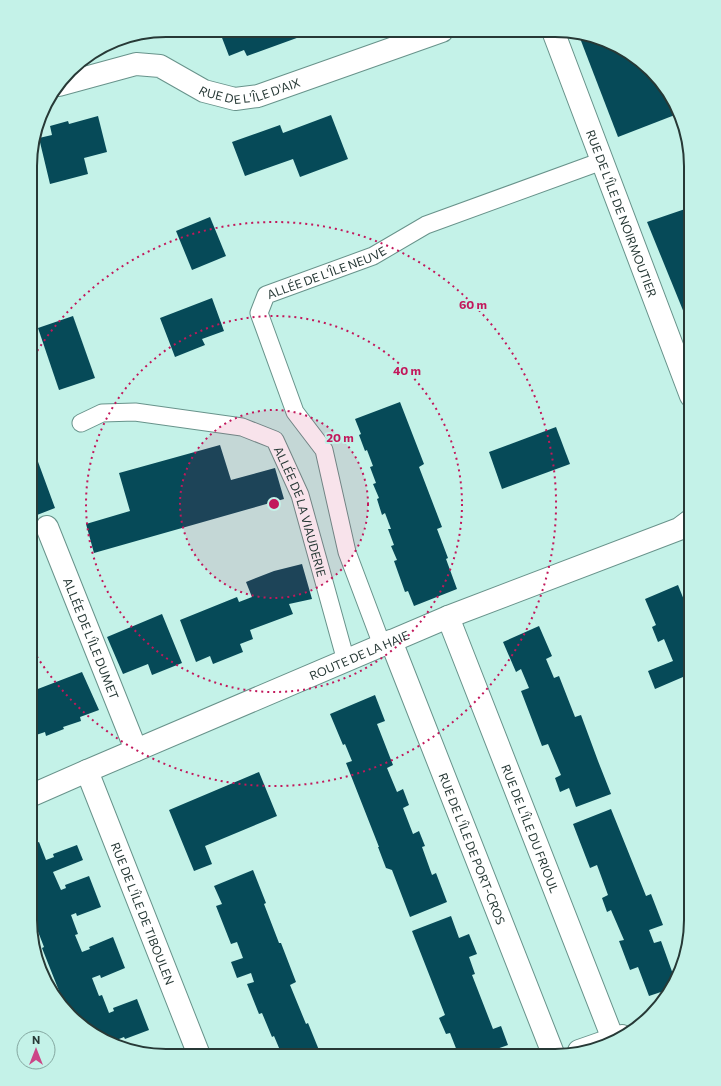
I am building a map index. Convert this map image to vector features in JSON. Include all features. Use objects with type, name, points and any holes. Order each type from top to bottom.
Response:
[{"type":"street","name":"RUE DE L'ÎLE D'AIX","points":[[68,83],[136,64],[160,66],[204,91],[235,99],[258,96],[425,37]]},
{"type":"street","name":"RUE DE L'ÎLE DE NOIRMOUTIER","points":[[555,37],[684,378]]},
{"type":"street","name":"ROUTE DE LA HAIE","points":[[37,793],[448,617],[679,529],[684,525]]},
{"type":"street","name":"ALLÉE DE L'ÎLE DUMET","points":[[47,527],[136,750]]},
{"type":"street","name":"RUE DE L'ÎLE DU FRIOUL","points":[[448,617],[615,1034]]},
{"type":"street","name":"RUE DE L'ÎLE DE PORT-CROS","points":[[386,643],[551,1049]]},
{"type":"street","name":"RUE DE L'ÎLE DE TIBOULEN","points":[[87,771],[197,1049]]},
{"type":"lane","name":"ALLÉE DE L'ÎLE NEUVE","points":[[386,643],[347,552],[324,450],[295,412],[260,313],[266,295],[373,256],[426,225],[602,161]]},
{"type":"lane","name":"ALLÉE DE LA VIAUDERIE","points":[[81,423],[102,413],[135,412],[242,427],[275,440],[300,495],[346,661]]},
{"type":"building","points":[[222,37],[299,37],[247,56],[244,50],[229,56]]},
{"type":"building","points":[[581,40],[604,47],[619,54],[633,64],[646,75],[657,88],[667,102],[673,116],[618,137]]},
{"type":"building","points":[[331,115],[348,159],[300,177],[293,159],[245,176],[232,142],[280,125],[283,133]]},
{"type":"building","points":[[98,116],[107,152],[84,158],[88,174],[50,184],[40,138],[52,135],[50,126],[68,121],[69,124]]},
{"type":"building","points":[[684,209],[684,313],[647,222]]},
{"type":"building","points":[[210,217],[226,256],[192,270],[176,231]]},
{"type":"building","points":[[212,298],[224,331],[202,339],[205,345],[175,357],[160,318]]},
{"type":"building","points":[[73,316],[95,378],[59,390],[38,328]]},
{"type":"building","points":[[400,402],[424,464],[419,467],[442,527],[437,529],[448,558],[446,559],[457,589],[414,606],[408,591],[405,592],[394,561],[397,560],[391,546],[394,545],[388,529],[391,529],[385,513],[382,515],[377,499],[379,498],[373,484],[376,483],[370,467],[373,466],[367,450],[365,451],[359,435],[361,434],[355,419]]},
{"type":"building","points":[[556,427],[570,464],[502,489],[489,452]]},
{"type":"building","points":[[220,445],[231,480],[275,468],[284,499],[94,553],[86,524],[130,511],[119,473]]},
{"type":"building","points":[[37,459],[55,508],[37,515]]},
{"type":"building","points":[[302,564],[312,599],[289,604],[293,614],[250,630],[253,639],[240,644],[243,652],[213,664],[210,656],[196,662],[180,620],[237,597],[239,602],[252,597],[246,582],[274,571]]},
{"type":"building","points":[[678,585],[684,600],[684,680],[683,677],[655,689],[648,671],[673,661],[664,639],[658,642],[652,627],[656,625],[645,599]]},
{"type":"building","points":[[162,614],[182,663],[152,675],[148,664],[123,674],[107,637]]},
{"type":"building","points":[[539,626],[552,656],[546,659],[554,678],[559,676],[575,717],[581,715],[611,794],[576,807],[569,788],[560,792],[555,778],[561,775],[548,744],[542,746],[521,691],[529,688],[521,669],[516,672],[503,642]]},
{"type":"building","points":[[82,672],[99,710],[80,717],[81,721],[63,727],[64,729],[46,736],[45,732],[37,735],[37,689]]},
{"type":"building","points":[[375,695],[385,721],[377,724],[393,765],[387,768],[397,792],[403,789],[409,805],[403,808],[413,834],[419,831],[425,846],[422,847],[432,875],[436,873],[447,902],[410,917],[392,870],[386,868],[346,763],[352,761],[345,744],[343,745],[330,714]]},
{"type":"building","points":[[259,772],[277,816],[205,846],[212,864],[194,871],[169,810]]},
{"type":"building","points":[[611,809],[646,896],[651,894],[663,925],[649,930],[654,943],[661,941],[673,973],[661,992],[649,996],[638,967],[630,970],[619,941],[624,940],[611,910],[607,912],[602,898],[608,895],[597,865],[590,868],[573,824]]},
{"type":"building","points":[[39,842],[46,860],[54,857],[53,854],[77,845],[83,860],[53,872],[61,890],[66,888],[65,885],[89,876],[101,907],[77,916],[76,913],[71,915],[78,934],[75,935],[82,952],[90,949],[89,947],[113,937],[125,968],[101,978],[100,975],[92,978],[99,996],[102,995],[109,1013],[114,1011],[113,1008],[137,999],[149,1030],[125,1039],[124,1037],[119,1040],[117,1039],[102,1032],[88,1022],[75,1011],[59,991],[42,948],[44,947],[37,929],[37,843]]},
{"type":"building","points":[[253,870],[266,903],[264,904],[296,982],[290,985],[306,1024],[308,1023],[319,1049],[279,1049],[274,1036],[272,1037],[262,1013],[259,1014],[247,984],[254,982],[251,973],[237,978],[231,962],[243,958],[237,942],[231,944],[216,906],[222,904],[214,886]]},
{"type":"building","points":[[451,916],[459,938],[469,934],[477,954],[469,957],[475,974],[472,975],[493,1029],[501,1026],[508,1045],[497,1049],[456,1049],[450,1033],[446,1034],[439,1018],[445,1015],[412,931]]}]
